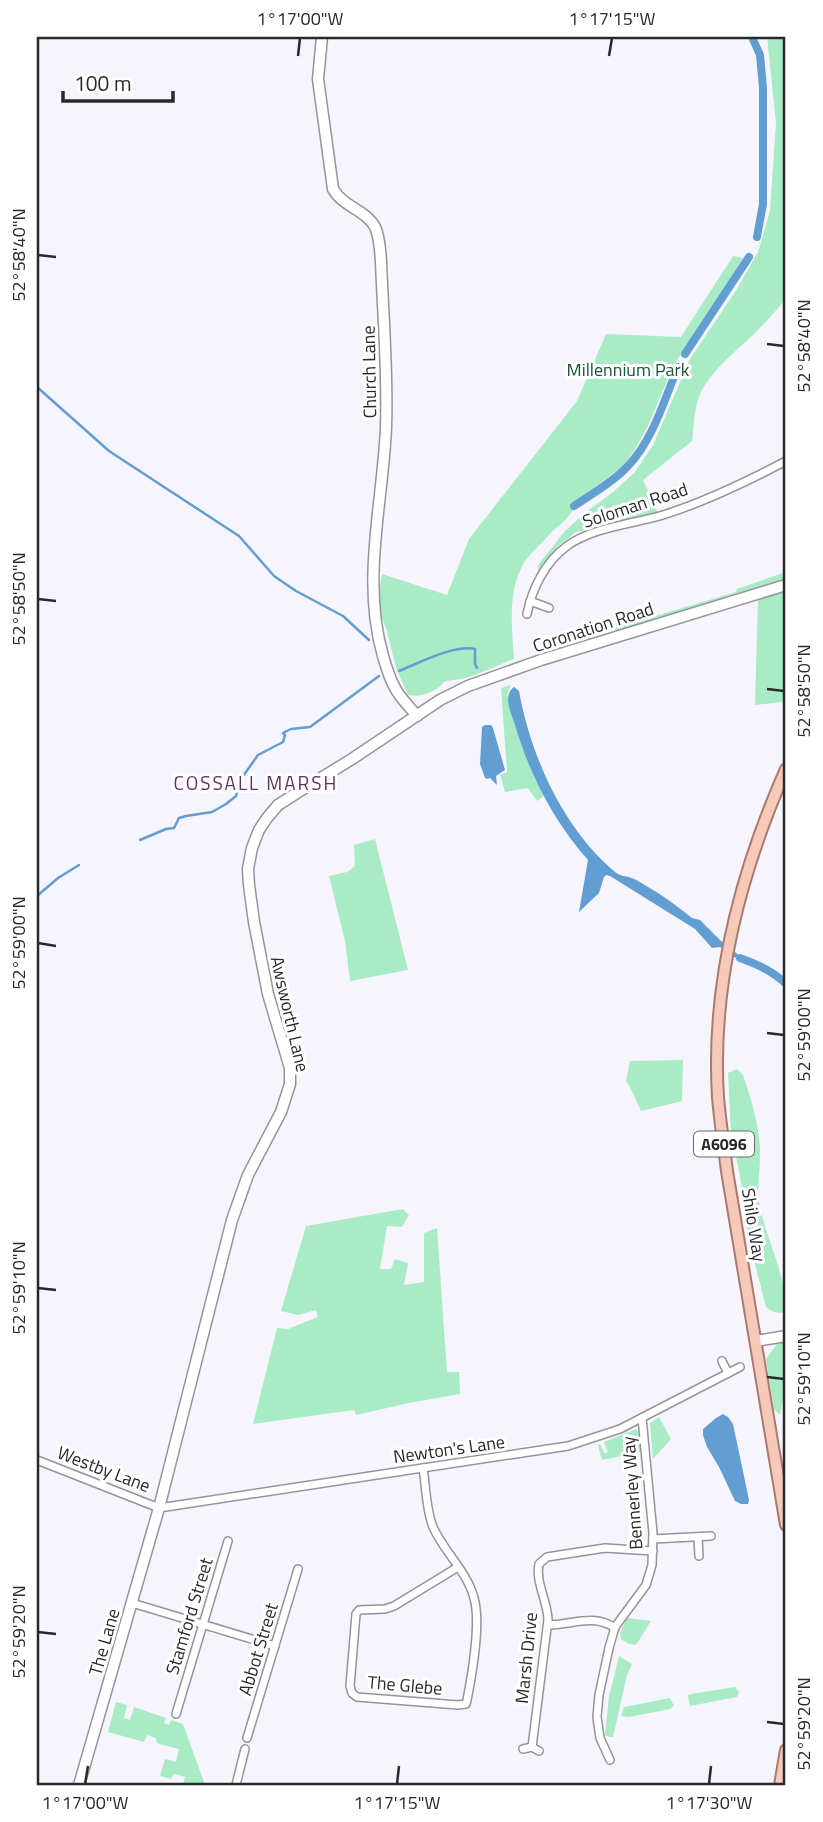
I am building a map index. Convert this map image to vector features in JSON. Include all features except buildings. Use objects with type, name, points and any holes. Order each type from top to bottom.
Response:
[{"type":"main road","name":"Shilo Way","points":[[786,769],[755,848],[726,963],[719,1018],[718,1077],[721,1124],[786,1525]]},
{"type":"main road","points":[[780,1785],[786,1750]]},
{"type":"street","name":"Church Lane","points":[[322,37],[318,79],[333,189],[341,200],[372,222],[379,242],[386,407],[385,446],[375,524],[374,598],[381,647],[391,682],[417,716]]},
{"type":"street","name":"Soloman Road","points":[[527,614],[537,582],[565,547],[590,534],[666,514],[786,461]]},
{"type":"street","name":"Coronation Road","points":[[417,716],[451,694],[490,678],[786,585]]},
{"type":"street","points":[[530,601],[549,608]]},
{"type":"street","name":"Awsworth Lane","points":[[159,1508],[232,1220],[248,1175],[281,1112],[290,1084],[290,1068],[268,994],[252,910],[248,869],[252,848],[263,823],[278,805],[417,716]]},
{"type":"street","points":[[756,1341],[786,1336]]},
{"type":"street","points":[[722,1361],[728,1373]]},
{"type":"street","name":"Newton's Lane","points":[[159,1508],[568,1446],[598,1437],[642,1418],[740,1367]]},
{"type":"street","name":"Bennerley Way","points":[[610,1760],[600,1738],[597,1717],[602,1680],[615,1628],[648,1581],[653,1551],[642,1418]]},
{"type":"street","name":"Westby Lane","points":[[37,1460],[159,1508]]},
{"type":"street","name":"The Glebe","points":[[423,1468],[433,1526],[470,1586],[474,1596],[477,1614],[466,1704],[355,1695],[350,1686],[356,1614],[359,1611],[394,1606],[458,1567]]},
{"type":"street","name":"The Lane","points":[[79,1785],[159,1508]]},
{"type":"street","points":[[653,1539],[711,1536]]},
{"type":"street","points":[[698,1537],[699,1556]]},
{"type":"street","name":"Stamford Street","points":[[176,1714],[228,1541]]},
{"type":"street","name":"Marsh Drive","points":[[531,1749],[548,1625],[539,1564],[544,1559],[605,1548],[653,1551]]},
{"type":"street","name":"Abbot Street","points":[[247,1738],[298,1569]]},
{"type":"street","points":[[131,1603],[275,1646]]},
{"type":"street","points":[[548,1625],[596,1620],[615,1628]]},
{"type":"street","name":"Stamford Street","points":[[171,1697],[180,1700]]},
{"type":"street","points":[[236,1785],[245,1749]]},
{"type":"green space","points":[[767,37],[786,37],[786,298],[706,383],[697,404],[692,441],[643,480],[658,513],[576,532],[557,547],[538,571],[538,565],[565,531],[635,472],[653,445],[690,359],[737,289],[758,252],[770,211],[776,123]]},
{"type":"green space","name":"Millennium Park","points":[[733,256],[743,258],[680,355],[634,451],[624,465],[576,502],[569,516],[524,563],[513,598],[514,659],[466,678],[444,682],[428,693],[408,695],[396,668],[380,613],[378,598],[382,574],[447,595],[469,539],[577,401],[606,334],[681,337]]},
{"type":"green space","points":[[786,572],[786,580],[616,631],[615,628],[736,592],[737,589]]},
{"type":"green space","points":[[786,591],[786,698],[782,702],[755,705],[758,598]]},
{"type":"green space","points":[[511,685],[507,695],[519,739],[544,796],[537,801],[528,788],[505,792],[500,775],[507,772],[501,688]]},
{"type":"green space","points":[[375,839],[408,970],[350,981],[345,941],[329,876],[347,872],[355,866],[354,845]]},
{"type":"green space","points":[[683,1060],[682,1101],[641,1111],[626,1081],[630,1061]]},
{"type":"green space","points":[[737,1069],[743,1075],[756,1121],[760,1149],[760,1208],[780,1272],[786,1312],[775,1312],[766,1307],[749,1240],[731,1133],[728,1073]]},
{"type":"green space","points":[[403,1209],[409,1215],[402,1227],[387,1226],[380,1269],[391,1269],[395,1259],[408,1263],[404,1285],[424,1282],[424,1233],[437,1228],[447,1372],[459,1372],[460,1394],[356,1415],[354,1410],[253,1424],[277,1328],[288,1329],[318,1317],[316,1310],[298,1315],[281,1311],[306,1226]]},
{"type":"green space","points":[[786,1341],[786,1383],[780,1415],[774,1409],[766,1359],[777,1344]]},
{"type":"green space","points":[[659,1417],[671,1439],[653,1459],[650,1423]]},
{"type":"green space","points":[[636,1429],[641,1452],[602,1460],[598,1445],[600,1444],[605,1454],[608,1452],[604,1442]]},
{"type":"green space","points":[[627,1618],[651,1621],[636,1645],[621,1639],[620,1633]]},
{"type":"green space","points":[[619,1656],[632,1664],[613,1737],[610,1737],[605,1735],[609,1697]]},
{"type":"green space","points":[[735,1687],[739,1692],[737,1697],[690,1706],[688,1695]]},
{"type":"green space","points":[[670,1698],[674,1706],[670,1709],[629,1717],[621,1716],[624,1707]]},
{"type":"green space","points":[[116,1702],[127,1705],[124,1718],[130,1720],[134,1707],[166,1718],[164,1723],[169,1725],[171,1720],[183,1724],[205,1785],[183,1785],[185,1777],[174,1774],[171,1779],[160,1776],[165,1759],[176,1762],[179,1749],[159,1744],[156,1738],[147,1735],[144,1742],[108,1732]]},
{"type":"water","points":[[514,687],[519,691],[532,741],[552,790],[565,813],[596,854],[615,872],[632,878],[692,918],[700,920],[740,956],[739,960],[720,947],[712,948],[695,929],[610,876],[604,877],[599,893],[579,912],[588,860],[553,812],[527,759],[508,703],[509,694]]},
{"type":"water","points":[[491,725],[493,728],[505,770],[496,776],[497,785],[490,778],[485,778],[480,764],[482,727]]},
{"type":"water","points":[[723,1414],[733,1424],[748,1504],[735,1501],[703,1435],[703,1429]]},
{"type":"waterway","points":[[752,37],[760,55],[763,88],[763,204],[757,237]]},
{"type":"waterway","points":[[685,354],[749,257]]},
{"type":"waterway","points":[[574,506],[616,477],[637,456],[657,419],[678,367]]},
{"type":"waterway","points":[[37,387],[109,451],[239,536],[274,576],[343,616],[369,640]]},
{"type":"waterway","points":[[399,671],[437,655],[467,648],[475,649],[477,668]]},
{"type":"waterway","points":[[140,840],[174,828],[179,818],[212,812],[226,804],[236,796],[241,779],[258,755],[283,742],[283,733],[291,729],[310,727],[379,676]]},
{"type":"waterway","points":[[37,896],[79,865]]},
{"type":"waterway","points":[[740,958],[764,968],[786,984]]},
{"type":"district","name":"COSSALL MARSH","points":[[256,782]]}]
